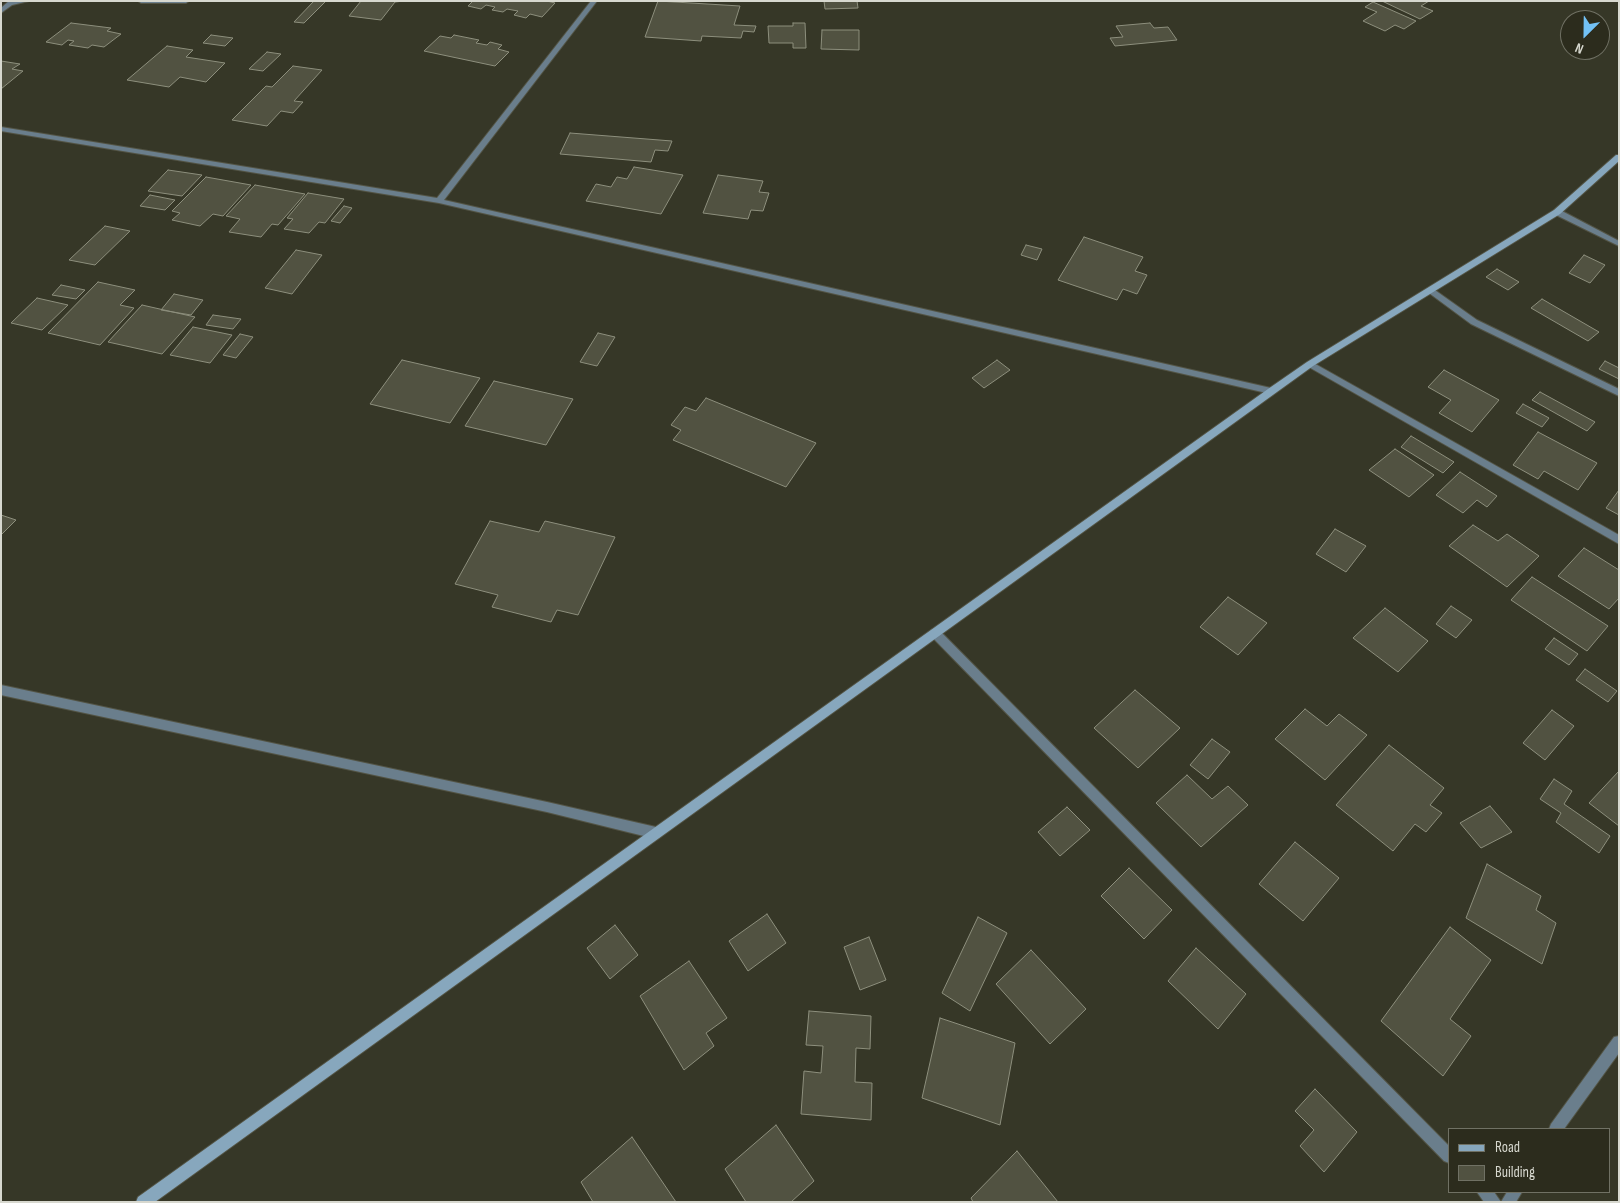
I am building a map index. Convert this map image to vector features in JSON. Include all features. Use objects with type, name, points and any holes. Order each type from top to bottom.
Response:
[{"type":"street","points":[[1,10],[12,2],[26,1]]},
{"type":"street","points":[[140,1],[186,1]]},
{"type":"street","points":[[439,201],[594,1]]},
{"type":"street","points":[[1,129],[439,201],[1271,391]]},
{"type":"street","points":[[143,1202],[1271,391],[1310,364],[1432,291],[1557,212],[1619,157]]},
{"type":"street","points":[[1557,212],[1619,244]]},
{"type":"street","points":[[1432,291],[1474,322],[1619,393]]},
{"type":"street","points":[[1310,364],[1619,540]]},
{"type":"street","points":[[935,633],[1448,1155]]},
{"type":"street","points":[[1,690],[537,805],[656,833]]},
{"type":"street","points":[[1557,1128],[1619,1042]]},
{"type":"street","points":[[1485,1193],[1494,1202]]},
{"type":"building","points":[[314,1],[326,1],[304,23],[294,22]]},
{"type":"building","points":[[361,1],[404,1],[395,2],[381,20],[349,16]]},
{"type":"building","points":[[473,1],[547,1],[555,3],[542,17],[530,14],[526,18],[514,15],[518,11],[507,9],[503,12],[492,10],[495,7],[486,5],[481,9],[468,6]]},
{"type":"building","points":[[658,1],[740,6],[734,25],[756,26],[754,32],[743,31],[741,38],[702,36],[701,41],[645,37]]},
{"type":"building","points":[[824,1],[857,1],[858,8],[825,9]]},
{"type":"building","points":[[1382,1],[1429,1],[1421,6],[1433,11],[1420,19]]},
{"type":"building","points":[[1373,2],[1416,21],[1404,29],[1395,25],[1385,31],[1363,21],[1377,12],[1365,7]]},
{"type":"building","points":[[71,23],[111,28],[107,31],[121,34],[104,47],[92,45],[88,48],[69,45],[74,41],[68,40],[62,45],[46,42]]},
{"type":"building","points":[[793,23],[805,23],[806,48],[793,48],[793,43],[769,43],[768,26],[793,26]]},
{"type":"building","points":[[1150,23],[1154,28],[1168,27],[1177,40],[1115,46],[1110,38],[1123,37],[1116,26]]},
{"type":"building","points":[[822,30],[859,30],[859,50],[821,49]]},
{"type":"building","points":[[211,35],[233,38],[225,46],[203,43]]},
{"type":"building","points":[[454,35],[479,40],[476,43],[487,45],[490,42],[502,45],[498,49],[509,52],[495,66],[424,51],[440,36],[451,38]]},
{"type":"building","points":[[167,46],[193,50],[186,57],[225,63],[206,82],[180,77],[169,87],[127,80]]},
{"type":"building","points":[[267,52],[281,54],[263,71],[249,69]]},
{"type":"building","points":[[1,61],[20,64],[12,69],[23,71],[1,89]]},
{"type":"building","points":[[293,66],[322,70],[294,101],[303,102],[293,113],[281,111],[267,126],[232,120],[266,86],[272,87]]},
{"type":"building","points":[[570,133],[672,141],[668,151],[655,150],[651,162],[560,154]]},
{"type":"building","points":[[634,167],[683,175],[661,214],[586,201],[596,184],[611,187],[617,177],[627,179]]},
{"type":"building","points":[[168,170],[202,175],[182,196],[148,191]]},
{"type":"building","points":[[718,175],[763,181],[759,192],[769,193],[763,211],[751,210],[748,219],[703,213]]},
{"type":"building","points":[[206,177],[251,185],[223,216],[213,214],[200,226],[172,220],[180,213],[172,211]]},
{"type":"building","points":[[255,185],[305,194],[278,225],[272,224],[261,237],[229,232],[240,219],[226,216]]},
{"type":"building","points":[[308,193],[344,199],[325,223],[319,222],[309,233],[284,229],[293,219],[287,218]]},
{"type":"building","points":[[150,195],[175,200],[165,210],[140,206]]},
{"type":"building","points":[[344,206],[352,208],[340,223],[331,221]]},
{"type":"building","points":[[105,226],[130,231],[95,265],[69,260]]},
{"type":"building","points":[[1084,237],[1143,257],[1135,271],[1147,275],[1137,294],[1123,289],[1117,300],[1058,280]]},
{"type":"building","points":[[1026,245],[1042,249],[1037,260],[1021,255]]},
{"type":"building","points":[[296,250],[322,255],[292,294],[265,288]]},
{"type":"building","points":[[1584,255],[1605,265],[1590,283],[1569,273]]},
{"type":"building","points":[[1497,269],[1519,282],[1508,290],[1486,277]]},
{"type":"building","points":[[98,282],[135,290],[120,305],[134,308],[100,345],[48,333]]},
{"type":"building","points":[[61,285],[85,290],[76,299],[52,295]]},
{"type":"building","points":[[174,294],[203,300],[191,315],[161,310]]},
{"type":"building","points":[[37,298],[68,305],[42,330],[11,323]]},
{"type":"building","points":[[1542,299],[1599,332],[1588,341],[1531,308]]},
{"type":"building","points":[[142,305],[195,317],[162,354],[108,342]]},
{"type":"building","points":[[213,315],[241,319],[233,329],[206,325]]},
{"type":"building","points":[[193,327],[232,335],[210,363],[170,355]]},
{"type":"building","points":[[598,333],[615,337],[597,366],[580,362]]},
{"type":"building","points":[[240,334],[253,337],[236,358],[223,355]]},
{"type":"building","points":[[402,360],[480,378],[450,423],[370,404]]},
{"type":"building","points":[[997,360],[1010,370],[984,388],[972,378]]},
{"type":"building","points":[[1605,361],[1619,368],[1619,379],[1599,369]]},
{"type":"building","points":[[1444,370],[1499,400],[1472,432],[1439,413],[1451,400],[1428,387]]},
{"type":"building","points":[[494,381],[573,399],[546,445],[465,426]]},
{"type":"building","points":[[1540,392],[1595,422],[1587,431],[1532,400]]},
{"type":"building","points":[[706,398],[816,443],[786,487],[673,440],[681,430],[671,425],[685,407],[696,411]]},
{"type":"building","points":[[1523,404],[1549,418],[1542,427],[1516,413]]},
{"type":"building","points":[[1538,432],[1597,463],[1578,490],[1544,471],[1538,479],[1513,465]]},
{"type":"building","points":[[1411,436],[1454,462],[1443,473],[1401,447]]},
{"type":"building","points":[[1395,449],[1434,475],[1409,497],[1369,470]]},
{"type":"building","points":[[1460,472],[1497,496],[1487,507],[1477,500],[1463,513],[1436,495]]},
{"type":"building","points":[[1619,490],[1619,515],[1606,508]]},
{"type":"building","points":[[1,515],[16,520],[1,535]]},
{"type":"building","points":[[490,521],[539,532],[545,521],[615,537],[578,615],[557,610],[551,622],[492,607],[498,595],[455,584]]},
{"type":"building","points":[[1473,525],[1498,541],[1507,534],[1539,556],[1507,587],[1449,546]]},
{"type":"building","points":[[1335,529],[1366,546],[1346,572],[1316,554]]},
{"type":"building","points":[[1584,548],[1619,570],[1619,598],[1609,609],[1558,576]]},
{"type":"building","points":[[1532,577],[1608,626],[1587,651],[1511,600]]},
{"type":"building","points":[[1228,597],[1267,623],[1238,655],[1200,627]]},
{"type":"building","points":[[1451,606],[1472,620],[1456,638],[1436,624]]},
{"type":"building","points":[[1385,608],[1428,641],[1398,672],[1353,638]]},
{"type":"building","points":[[1554,638],[1578,654],[1569,665],[1545,649]]},
{"type":"building","points":[[1585,669],[1617,691],[1608,702],[1576,680]]},
{"type":"building","points":[[1135,690],[1180,728],[1138,768],[1094,728]]},
{"type":"building","points":[[1305,709],[1327,726],[1339,714],[1367,735],[1325,780],[1275,739]]},
{"type":"building","points":[[1552,710],[1574,726],[1545,760],[1523,743]]},
{"type":"building","points":[[1212,739],[1230,752],[1208,779],[1190,765]]},
{"type":"building","points":[[1389,745],[1444,788],[1430,805],[1442,813],[1426,832],[1415,824],[1393,851],[1336,805]]},
{"type":"building","points":[[1619,771],[1619,826],[1589,803]]},
{"type":"building","points":[[1187,775],[1212,799],[1228,786],[1248,805],[1201,847],[1156,803]]},
{"type":"building","points":[[1554,779],[1572,791],[1564,804],[1610,836],[1599,853],[1556,822],[1561,813],[1540,799]]},
{"type":"building","points":[[1490,806],[1512,832],[1481,848],[1460,823]]},
{"type":"building","points":[[1067,807],[1090,830],[1060,856],[1038,832]]},
{"type":"building","points":[[1295,842],[1339,878],[1303,921],[1259,884]]},
{"type":"building","points":[[1487,864],[1541,896],[1536,910],[1556,923],[1542,964],[1466,918]]},
{"type":"building","points":[[1129,868],[1172,910],[1144,939],[1101,896]]},
{"type":"building","points":[[767,914],[786,943],[748,971],[729,941]]},
{"type":"building","points":[[978,917],[1007,933],[970,1011],[942,993]]},
{"type":"building","points":[[615,925],[638,955],[610,979],[587,948]]},
{"type":"building","points":[[1450,927],[1491,960],[1450,1019],[1471,1036],[1443,1076],[1381,1021]]},
{"type":"building","points":[[869,937],[886,980],[860,990],[844,947]]},
{"type":"building","points":[[1196,948],[1246,994],[1218,1029],[1168,981]]},
{"type":"building","points":[[1031,950],[1086,1009],[1050,1044],[996,984]]},
{"type":"building","points":[[689,961],[727,1018],[706,1033],[714,1046],[684,1070],[640,996]]},
{"type":"building","points":[[809,1011],[871,1016],[870,1049],[856,1048],[855,1082],[872,1083],[871,1120],[801,1114],[804,1071],[821,1073],[823,1046],[806,1045]]},
{"type":"building","points":[[940,1018],[1015,1043],[1000,1125],[922,1098]]},
{"type":"building","points":[[1315,1089],[1357,1132],[1324,1172],[1300,1146],[1314,1130],[1295,1111]]},
{"type":"building","points":[[776,1125],[814,1181],[791,1202],[746,1202],[725,1169]]},
{"type":"building","points":[[632,1137],[676,1202],[593,1202],[581,1182]]},
{"type":"building","points":[[1017,1151],[1058,1202],[973,1202],[971,1198]]}]
